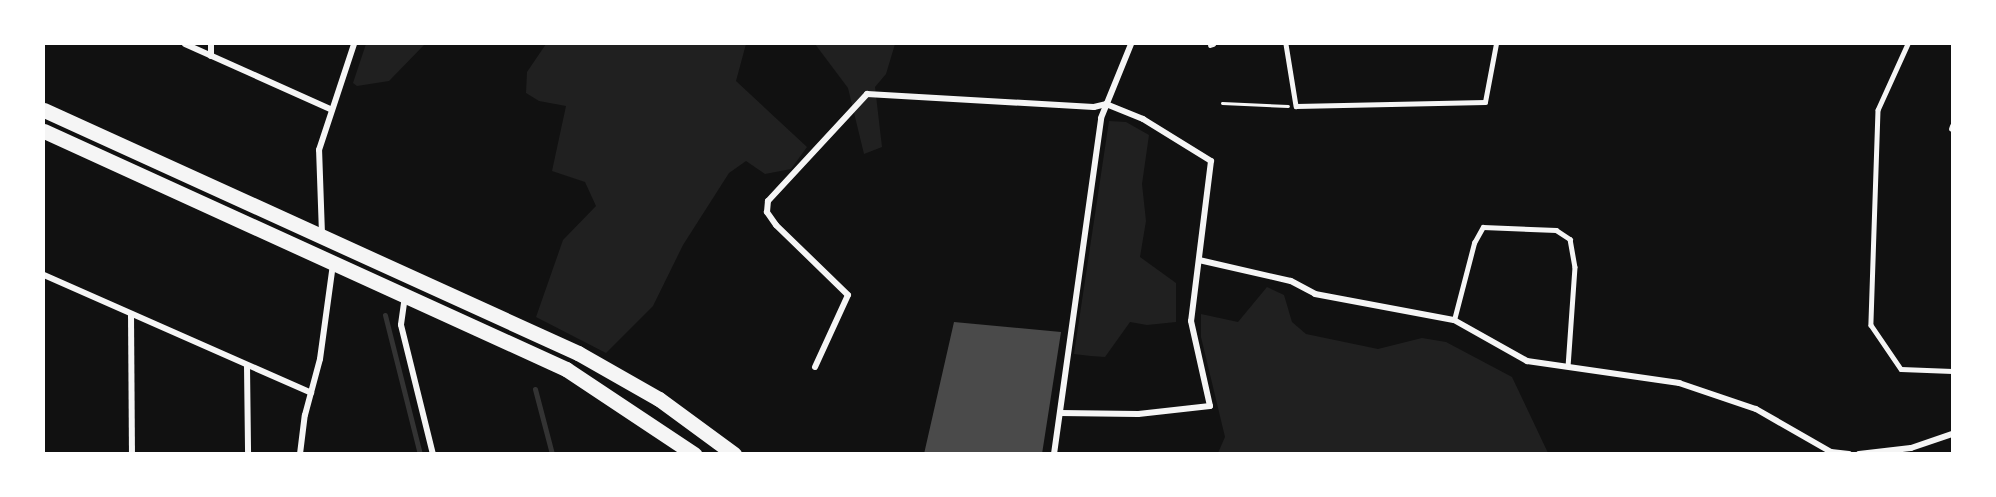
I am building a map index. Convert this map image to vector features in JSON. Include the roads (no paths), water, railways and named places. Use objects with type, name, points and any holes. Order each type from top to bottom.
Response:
[{"type":"main road","points":[[44,110],[578,353],[659,399],[734,453]]},
{"type":"main road","points":[[44,131],[566,369],[694,453]]},
{"type":"street","points":[[185,44],[330,109]]},
{"type":"street","points":[[211,44],[211,56]]},
{"type":"street","points":[[322,235],[319,150],[330,109],[354,44]]},
{"type":"street","points":[[1054,453],[1106,104],[1131,44]]},
{"type":"street","points":[[815,367],[848,295],[776,225],[766,212],[768,201],[867,94],[1094,107],[1106,104],[1143,119],[1211,161],[1191,321],[1210,406],[1138,414],[1060,413]]},
{"type":"street","points":[[1199,260],[1292,281],[1315,294],[1454,320],[1527,361],[1679,383],[1756,409],[1831,452],[1849,453]]},
{"type":"street","points":[[300,453],[320,359],[333,263]]},
{"type":"street","points":[[44,275],[311,393]]},
{"type":"street","points":[[405,295],[401,325],[433,453]]},
{"type":"street","points":[[132,314],[132,453]]},
{"type":"street","points":[[247,366],[248,453]]},
{"type":"street","points":[[1859,453],[1911,448],[1953,434]]},
{"type":"lane","points":[[1286,44],[1296,105],[1485,102],[1496,44]]},
{"type":"lane","points":[[1908,44],[1878,110],[1871,326],[1901,369],[1953,371]]},
{"type":"lane","points":[[1454,320],[1474,243],[1483,227],[1557,230],[1569,239],[1575,267],[1568,366]]},
{"type":"waterway","points":[[385,315],[420,454]]},
{"type":"waterway","points":[[535,389],[552,454]]}]
